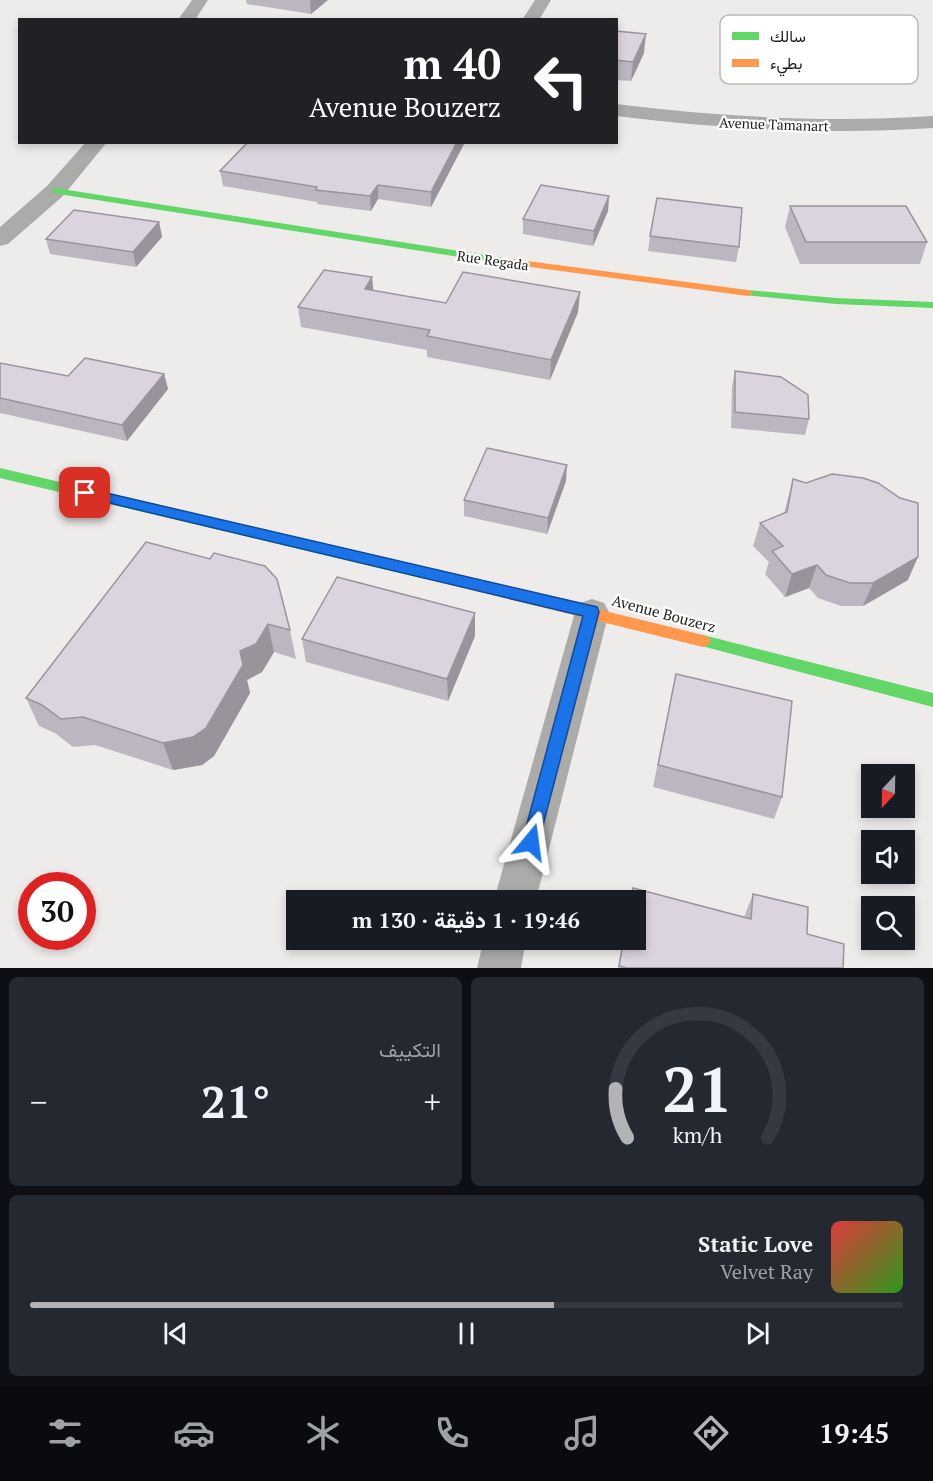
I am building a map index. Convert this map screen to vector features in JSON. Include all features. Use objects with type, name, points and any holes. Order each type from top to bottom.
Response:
[{"type":"street","points":[[187,18],[200,0]]},
{"type":"street","points":[[531,18],[543,0]]},
{"type":"street","name":"Avenue Tamanart","points":[[618,110],[719,123],[798,127],[933,122]]},
{"type":"street","points":[[0,239],[55,191],[95,144]]},
{"type":"street","name":"Rue Regada","points":[[55,191],[471,257],[724,291],[815,299],[933,304]]},
{"type":"street","name":"Avenue Bouzerz","points":[[0,473],[592,612],[933,700]]},
{"type":"street","points":[[517,890],[592,612]]},
{"type":"street","points":[[499,968],[503,950]]},
{"type":"building","points":[[618,31],[646,34],[633,62],[618,60]]},
{"type":"building","points":[[246,144],[456,144],[431,192],[378,185],[370,196],[316,190],[317,187],[220,171]]},
{"type":"building","points":[[541,185],[609,196],[594,231],[523,219]]},
{"type":"building","points":[[657,198],[742,208],[739,247],[650,236]]},
{"type":"building","points":[[790,206],[906,206],[927,242],[806,242]]},
{"type":"building","points":[[74,210],[159,222],[133,252],[46,239]]},
{"type":"building","points":[[324,270],[372,277],[365,289],[446,303],[463,272],[580,292],[551,360],[427,336],[430,330],[298,307]]},
{"type":"building","points":[[85,358],[164,374],[122,425],[0,398],[0,363],[68,376]]},
{"type":"building","points":[[735,371],[781,377],[808,395],[809,419],[735,412]]},
{"type":"building","points":[[487,448],[567,465],[548,518],[464,500]]},
{"type":"building","points":[[832,474],[863,478],[878,483],[900,498],[918,503],[918,557],[873,583],[850,583],[826,575],[817,565],[792,574],[772,551],[783,546],[760,523],[787,512],[793,479],[806,483]]},
{"type":"building","points":[[146,542],[210,559],[214,553],[265,566],[277,579],[290,630],[268,624],[256,644],[240,651],[243,665],[206,728],[193,737],[163,743],[83,717],[61,719],[42,705],[26,698]]},
{"type":"building","points":[[337,577],[475,613],[447,679],[302,639]]},
{"type":"building","points":[[676,674],[792,701],[782,797],[658,765]]},
{"type":"building","points":[[646,891],[751,919],[753,894],[808,907],[807,934],[844,944],[843,968],[627,968],[619,966],[622,950],[646,950]]},
{"type":"traffic: fast","points":[[55,191],[504,261]]},
{"type":"traffic: fast","points":[[748,293],[836,301],[933,305]]},
{"type":"traffic: fast","points":[[0,473],[425,573]]},
{"type":"traffic: fast","points":[[703,641],[933,700]]},
{"type":"traffic: slow","points":[[504,261],[748,293]]},
{"type":"traffic: slow","points":[[425,573],[703,641]]},
{"type":"route","points":[[85,493],[592,612],[531,842]]}]
